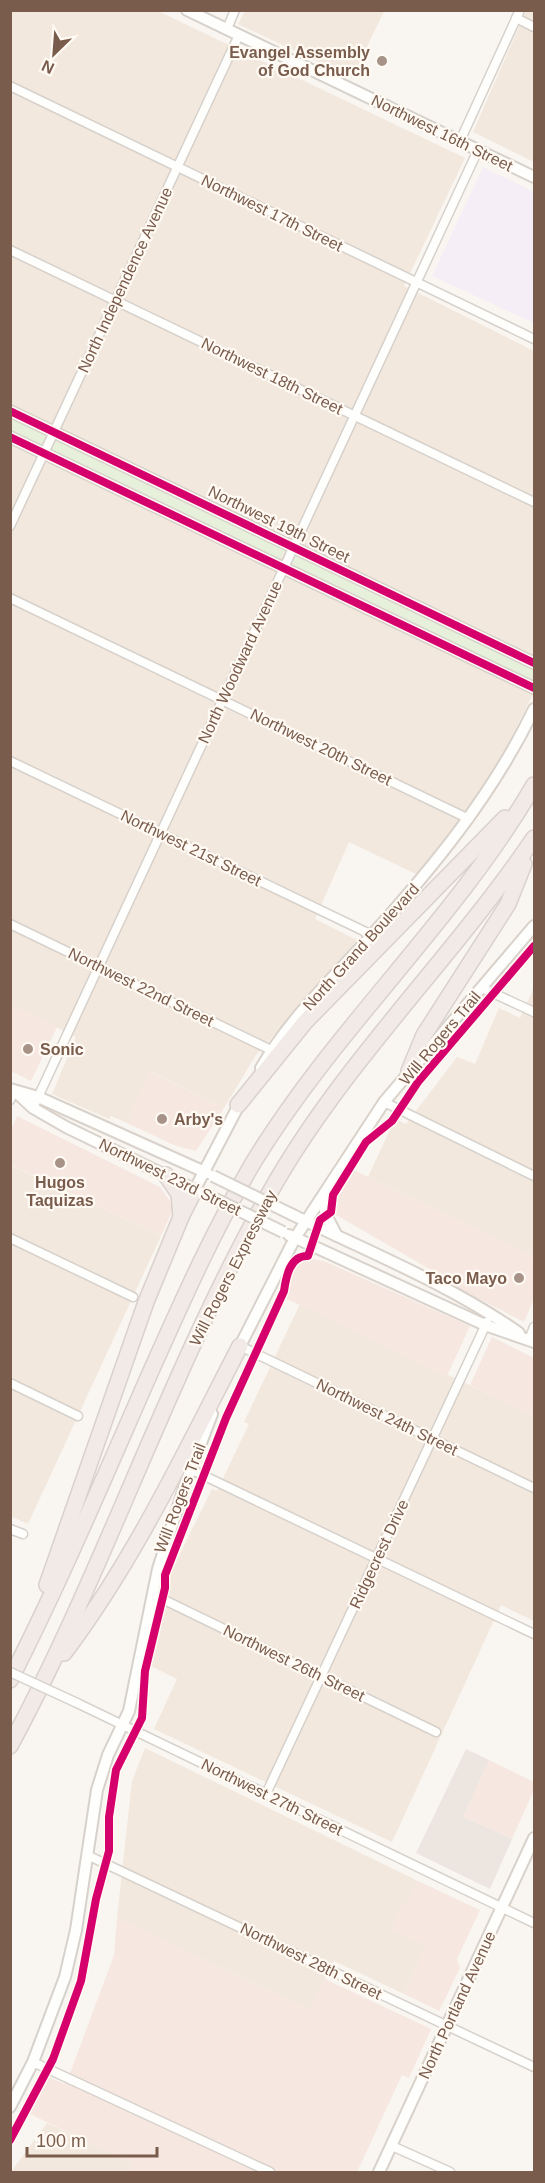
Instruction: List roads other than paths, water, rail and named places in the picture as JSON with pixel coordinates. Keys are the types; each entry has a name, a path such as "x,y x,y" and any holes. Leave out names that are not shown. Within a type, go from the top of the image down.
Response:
{"highway":[{"path":"238,1106 305,1022 532,790"},
{"name":"Will Rogers Expressway","path":"10,1680 69,1558 201,1257 252,1165 324,1060 455,899 532,790"},
{"path":"409,1071 424,1035 508,904 534,838"},
{"name":"Will Rogers Expressway","path":"10,1746 49,1672 227,1271 278,1177 347,1077 483,910 534,838"},
{"path":"166,1175 179,1194 181,1216"},
{"path":"14,1668 146,1302 181,1216 199,1191"},
{"path":"49,1672 99,1606 170,1480 240,1346"}],"main road":[{"name":"Northwest 16th Street","path":"187,10 534,177"},
{"name":"Northwest 19th Street","path":"10,411 534,663"},
{"path":"10,437 534,688"},
{"name":"North Grand Boulevard","path":"199,1191 238,1106 271,1050 439,859 470,819 502,770 534,709"},
{"path":"10,2107 33,2062 64,1977 76,1930 97,1790 111,1747 129,1711 152,1594 170,1527 190,1468 240,1346 305,1221 384,1102 534,926"},
{"name":"Northwest 23rd Street","path":"12,1093 38,1097 208,1174 491,1314 532,1341"},
{"name":"Northwest 23rd Street","path":"12,1093 33,1108 295,1238 485,1325 532,1341"},
{"path":"322,1198 326,1215 337,1236"},
{"name":"North Portland Avenue","path":"379,2172 534,1838"}],"street":[{"path":"226,29 235,10"},
{"path":"460,141 518,14 534,27"},
{"name":"North Independence Avenue","path":"10,526 239,35"},
{"name":"Northwest 17th Street","path":"10,86 534,339"},
{"name":"North Woodward Avenue","path":"33,1108 478,150"},
{"name":"Northwest 18th Street","path":"10,250 534,502"},
{"name":"Northwest 20th Street","path":"10,598 470,819"},
{"name":"Northwest 21st Street","path":"10,761 372,935"},
{"name":"Northwest 22nd Street","path":"10,924 271,1050"},
{"path":"482,988 534,1012"},
{"path":"384,1102 534,1176"},
{"path":"10,1238 133,1297"},
{"name":"Ridgecrest Drive","path":"266,1794 491,1314"},
{"path":"532,1341 534,1327"},
{"name":"Northwest 24th Street","path":"240,1346 534,1488"},
{"path":"10,1383 78,1416"},
{"path":"190,1468 534,1634"},
{"path":"10,1528 22,1534"},
{"name":"Northwest 26th Street","path":"152,1594 436,1732"},
{"name":"Northwest 27th Street","path":"14,1668 77,1703 534,1923"},
{"name":"Northwest 28th Street","path":"87,1855 534,2067"},
{"path":"33,2062 270,2172"},
{"path":"392,2146 450,2172"}],"place":[{"name":"Evangel Assembly of God Church","path":"382,61"},
{"name":"Sonic","path":"28,1049"},
{"name":"Arby's","path":"162,1119"},
{"name":"Hugos Taquizas","path":"60,1163"},
{"name":"Taco Mayo","path":"519,1278"}]}
